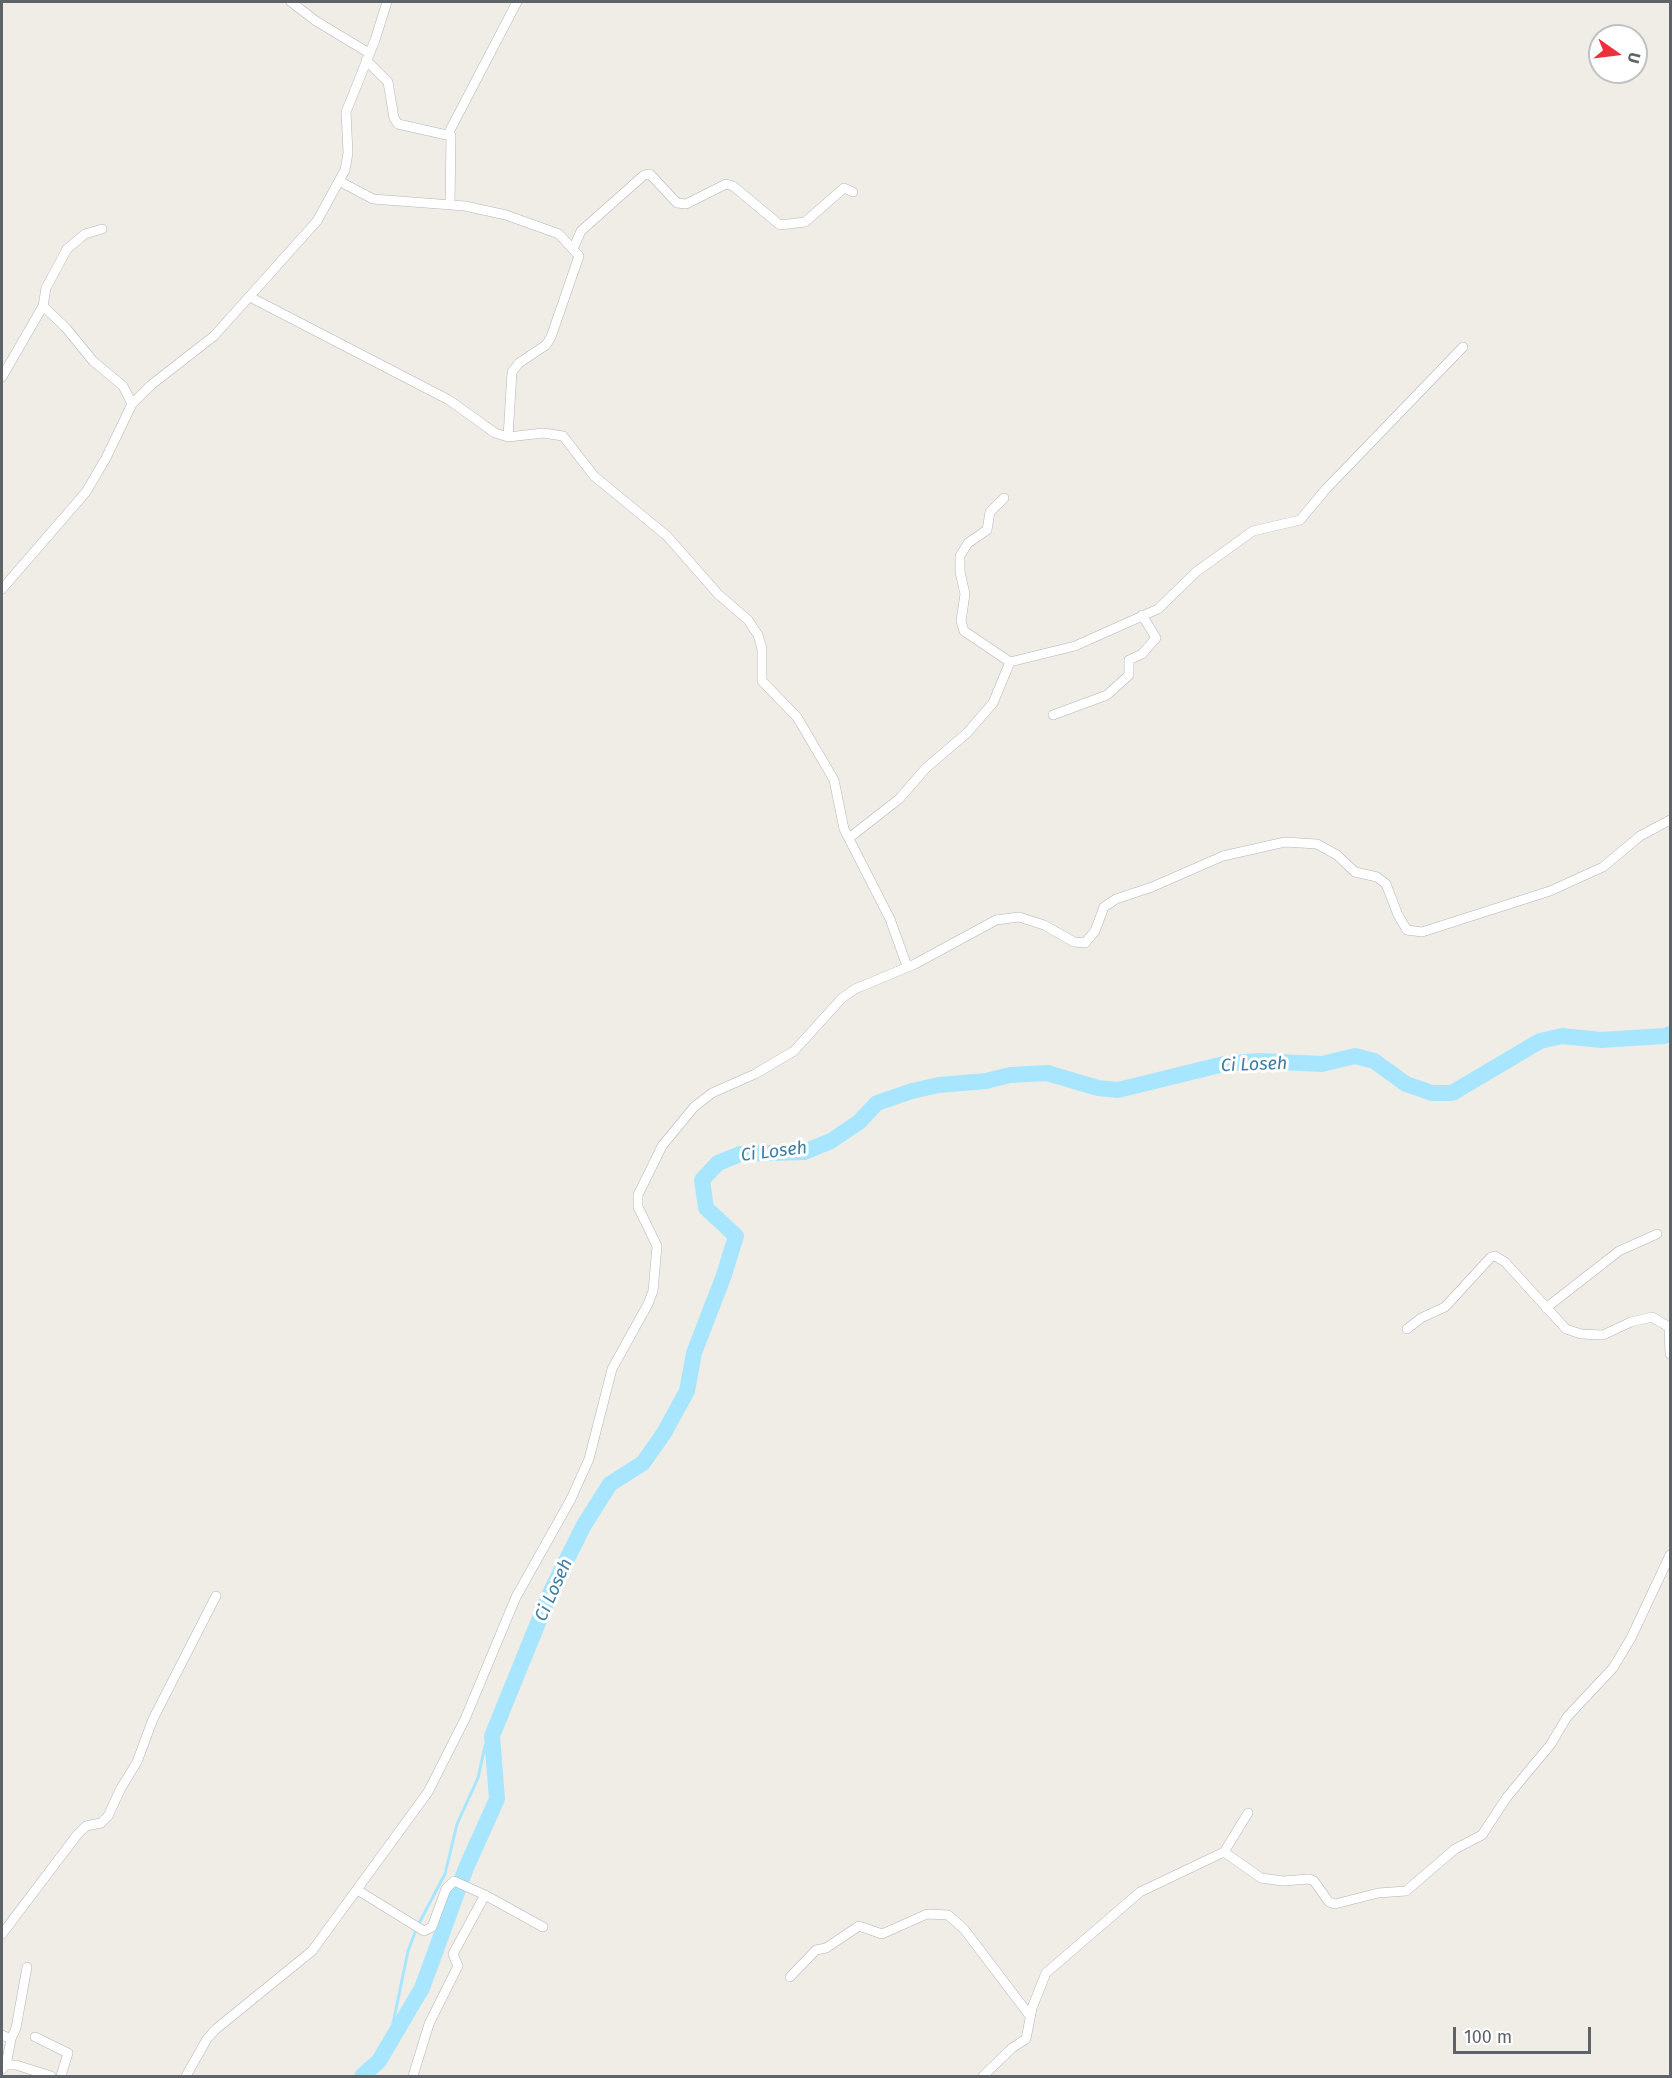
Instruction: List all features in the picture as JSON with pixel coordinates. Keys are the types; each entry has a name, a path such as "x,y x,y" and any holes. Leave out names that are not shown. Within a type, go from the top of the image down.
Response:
{"street":[{"path":"291,2 368,57 388,82 396,122 403,126 448,134 452,139 450,204"},
{"path":"2,589 86,492 106,458 132,404 151,385 214,336 307,235 347,163 346,112 387,2"},
{"path":"448,134 517,2"},
{"path":"573,249 581,231 644,175 650,174 677,203 686,204 726,184 733,186 780,225 805,222 844,188 853,192"},
{"path":"339,181 374,199 477,207 545,228 559,234 579,256 551,337 546,345 519,363 512,372 507,437"},
{"path":"2,377 43,306 46,288 67,249 85,234 102,229"},
{"path":"250,297 449,400 495,433 507,437 543,433 563,436 594,476 667,536 710,586 747,620 758,635 762,649 762,681 797,717 834,780 844,830 890,919 907,966"},
{"path":"43,306 60,321 93,361 123,386 132,404"},
{"path":"1004,498 990,512 987,530 968,543 960,556 960,572 965,594 960,621 964,631 1010,662 1075,646 1164,605 1196,572 1253,531 1300,520 1326,489 1463,347"},
{"path":"1053,715 1107,695 1129,675 1129,660 1142,654 1156,638 1142,615"},
{"path":"849,838 899,799 926,768 967,733 993,703 1010,662"},
{"path":"186,2076 211,2035 312,1951 359,1891 428,1792 465,1719 516,1597 585,1471 612,1369 652,1296 657,1246 638,1207 638,1195 662,1146 685,1114 711,1093 755,1074 786,1056 842,998 855,989 907,966 996,920 1010,917 1031,920 1074,942 1085,943 1095,931 1104,908 1116,899 1152,887 1223,856 1286,842 1317,844 1337,855 1355,872 1377,877 1386,884 1398,915 1407,930 1422,932 1550,891 1604,867 1640,836 1671,820"},
{"path":"1546,1308 1619,1251 1657,1234"},
{"path":"1407,1329 1421,1318 1445,1307 1491,1257 1499,1257 1566,1329 1581,1334 1603,1335 1631,1322 1652,1317 1659,1318 1670,1329 1671,1354"},
{"path":"1224,1852 1261,1878 1314,1881 1329,1902 1335,1904 1378,1893 1406,1891 1455,1849 1482,1835 1507,1797 1551,1744 1567,1717 1613,1668 1631,1638 1671,1555"},
{"path":"2,1934 76,1835 86,1826 101,1823 108,1816 216,1596"},
{"path":"983,2076 1012,2048 1026,2039 1030,2016 1046,1973 1095,1933 1128,1900 1224,1852 1248,1813"},
{"path":"359,1891 427,1932 432,1927 446,1889 451,1882 456,1882 543,1927"},
{"path":"413,2076 429,2024 458,1966 453,1954 485,1895"},
{"path":"790,1977 816,1950 826,1948 859,1926 882,1934 927,1914 948,1915 964,1929 1030,2016"},
{"path":"27,1967 16,2028 6,2037 4,2067 16,2065 51,2076"},
{"path":"35,2037 68,2053 61,2076"}],"waterway":[{"name":"Ci Loseh","path":"362,2076 379,2061 422,1988 466,1868 497,1799 492,1736 551,1591 584,1525 610,1484 643,1463 664,1433 687,1391 694,1353 724,1275 736,1236 706,1208 702,1180 718,1163 740,1154 804,1152 831,1141 859,1122 877,1103 939,1085 986,1081 1010,1075 1047,1073 1098,1088 1118,1090 1224,1064 1259,1061 1322,1064 1355,1056 1374,1061 1406,1084 1432,1093 1452,1093 1540,1041 1562,1036 1601,1040 1670,1034"},
{"path":"390,2038 408,1951 417,1927 445,1874 457,1824 478,1778 485,1746 492,1736"}]}
